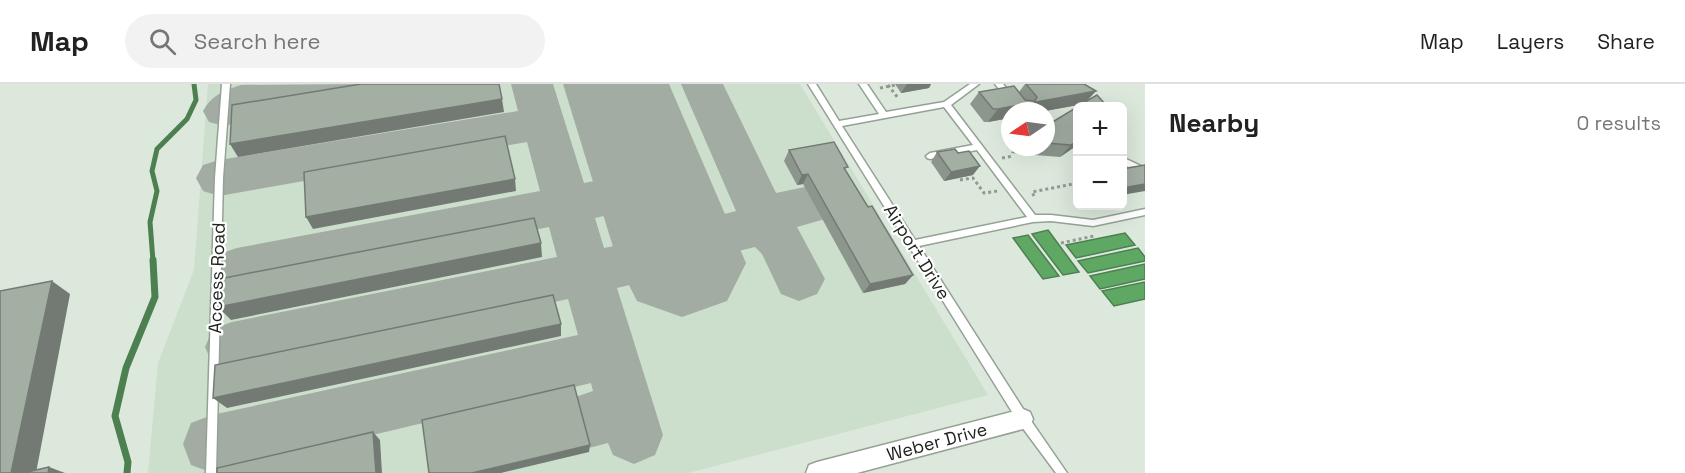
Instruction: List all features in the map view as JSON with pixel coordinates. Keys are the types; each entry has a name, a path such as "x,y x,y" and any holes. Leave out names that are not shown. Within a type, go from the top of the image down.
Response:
{"street":[{"name":"Weber Drive","path":"817,473 1023,419"}],"lane":[{"name":"Access Road","path":"211,473 219,178 226,84"},
{"name":"Airport Drive","path":"812,84 1023,419 1062,473"},
{"path":"863,84 884,116"},
{"path":"838,124 946,104 975,84"},
{"path":"999,84 1014,102"},
{"path":"946,104 1034,219"},
{"path":"930,156 979,147"},
{"path":"1127,163 1145,172"},
{"path":"912,243 1034,219 1051,218 1093,224 1145,212"}],"path":[{"path":"888,85 898,98"},
{"path":"877,88 896,85"},
{"path":"960,180 973,177 984,193 1010,188"},
{"path":"1051,218 1032,192 1073,184"}],"shaded area":[{"path":"208,84 800,84 988,395 688,473 148,473 158,363 194,270"},
{"path":"1048,230 1079,272 1063,275 1032,234"},
{"path":"1125,233 1135,245 1076,258 1066,245"},
{"path":"1028,235 1059,276 1043,279 1013,238"},
{"path":"1138,248 1145,257 1145,261 1088,273 1078,261"},
{"path":"1145,264 1145,279 1100,289 1090,276"},
{"path":"1145,282 1145,299 1114,306 1102,291"}],"building":[{"path":"361,84 499,84 502,99 230,144 232,105"},
{"path":"1026,84 1084,84 1096,91 1036,102 1001,102 1001,108 998,109 993,109 979,92 1014,86 1025,100 1035,101 1037,97"},
{"path":"1097,95 1103,102 1085,102"},
{"path":"1073,109 1073,144 1055,144 1055,120"},
{"path":"505,136 515,179 306,217 304,172"},
{"path":"834,142 848,167 844,168 868,207 872,206 913,275 870,284 808,174 802,175 789,150"},
{"path":"955,149 958,153 969,151 980,166 951,172 937,152"},
{"path":"1145,165 1145,184 1127,187 1127,168"},
{"path":"534,218 541,243 218,307 219,279"},
{"path":"52,281 11,473 0,473 0,291"},
{"path":"553,295 561,324 213,398 215,365"},
{"path":"574,385 590,445 472,473 429,473 422,420"},
{"path":"373,432 376,473 217,473 217,468"},
{"path":"49,467 48,473 23,473"}],"waterway":[{"path":"153,261 150,222 157,191 152,171 157,149 187,119 196,100 194,84"},
{"path":"127,473 128,462 115,416 126,368 155,297 153,260"}],"taxiway":[{"path":"224,111 241,100 338,84"},
{"path":"532,84 543,123"},
{"path":"702,84 764,219"},
{"path":"219,178 543,123"},
{"path":"543,123 567,205"},
{"path":"567,205 654,188"},
{"path":"763,215 815,204"},
{"path":"237,269 567,205"},
{"path":"567,205 587,273"},
{"path":"675,245 739,232 764,219"},
{"path":"764,219 780,241 799,279"},
{"path":"587,273 679,254"},
{"path":"232,347 587,273"},
{"path":"587,273 634,435"},
{"path":"212,444 610,353"},
{"path":"581,422 627,411"}],"runway":[{"path":"616,84 682,263"}]}
